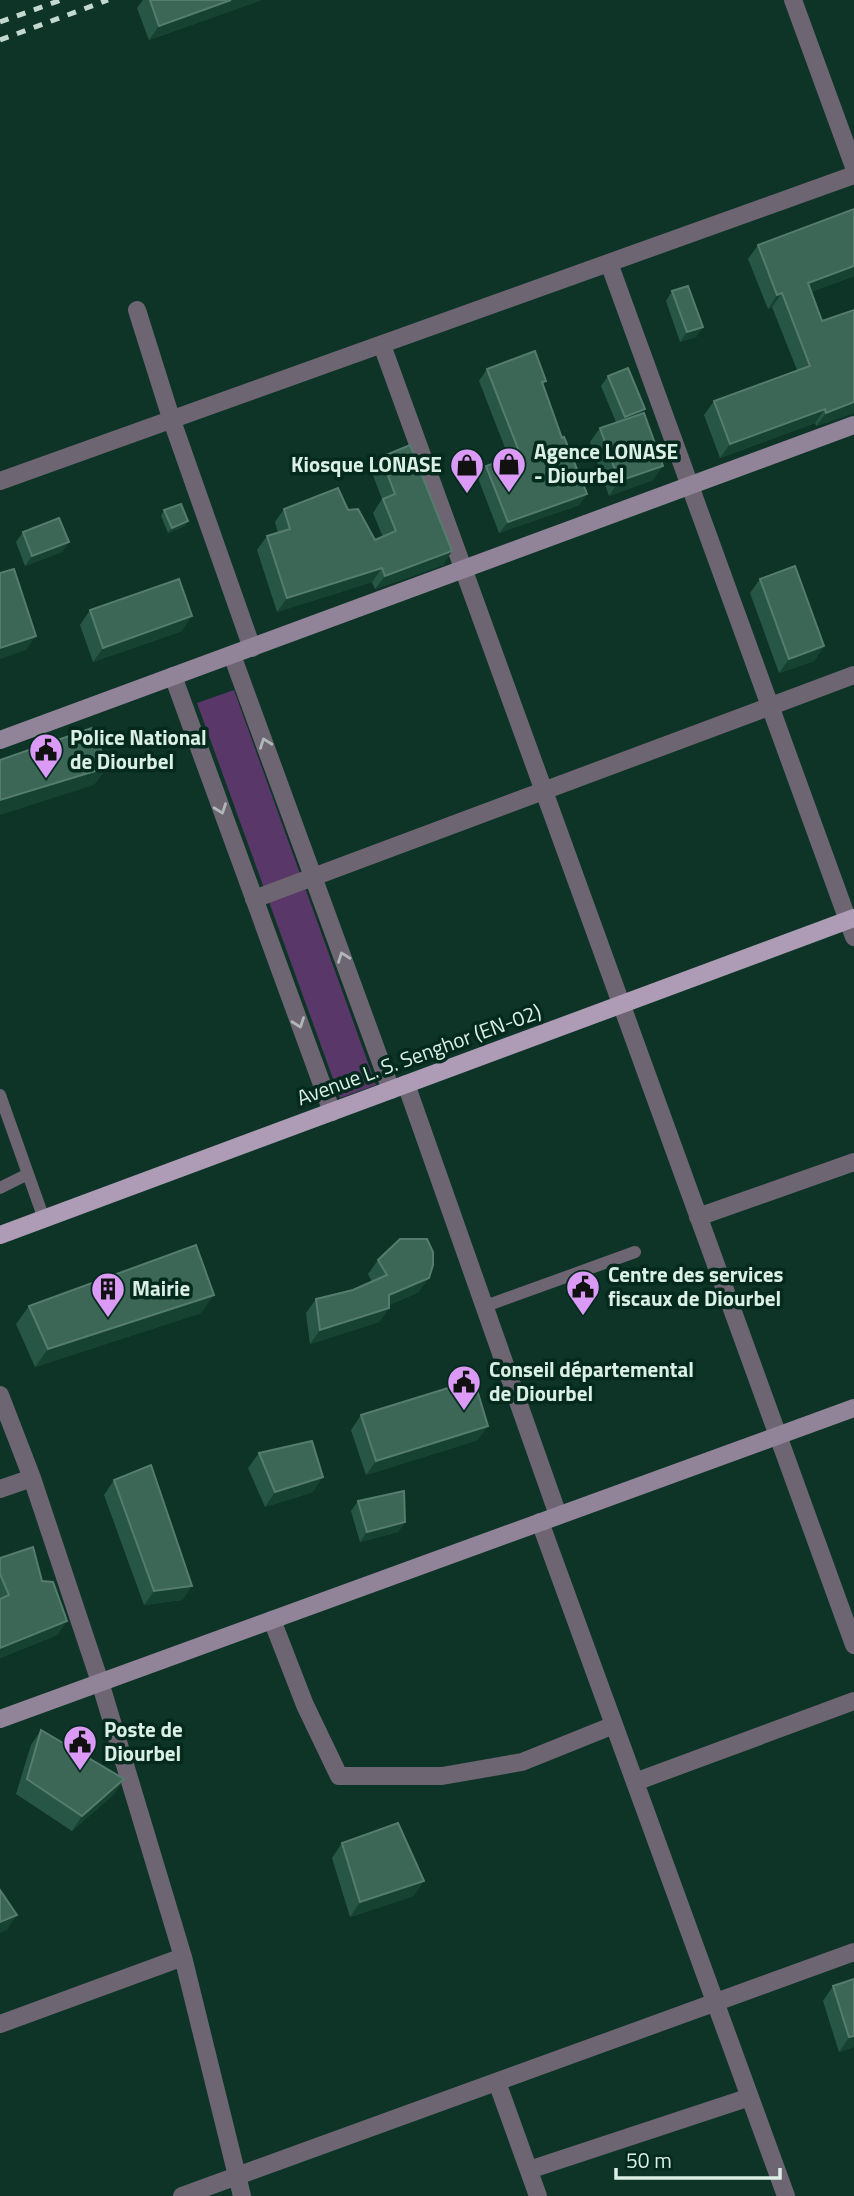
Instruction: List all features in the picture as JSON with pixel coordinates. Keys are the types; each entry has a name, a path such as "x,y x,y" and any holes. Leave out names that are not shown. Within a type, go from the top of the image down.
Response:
{"main road":[{"name":"Avenue L. S. Senghor (EN-02)","path":"0,1236 621,1004 852,925"}],"street":[{"path":"793,0 854,167"},
{"path":"0,481 854,175"},
{"path":"608,264 852,925"},
{"path":"137,310 170,418 252,648"},
{"path":"382,345 854,1644"},
{"path":"0,740 854,425"},
{"path":"232,655 314,877 399,1087 483,1307 558,1515"},
{"path":"254,899 854,675"},
{"path":"173,676 332,1112"},
{"path":"698,1217 854,1162"},
{"path":"0,1395 32,1478 100,1682 183,1957 242,2196"},
{"path":"0,1719 854,1408"},
{"path":"0,1489 32,1478"},
{"path":"540,1522 786,2196"},
{"path":"272,1620 305,1705 339,1776 442,1776 522,1762 614,1725"},
{"path":"635,1782 854,1701"},
{"path":"182,2196 854,1952"},
{"path":"0,2024 183,1957"},
{"path":"497,2082 538,2196"},
{"path":"528,2170 750,2096"}],"lane":[{"path":"0,1096 44,1219"},
{"path":"0,1188 28,1174"},
{"path":"483,1307 635,1252"}],"shaded area":[{"path":"234,690 376,1085 340,1098 197,703"}],"building":[{"path":"150,0 231,0 159,26"},
{"path":"854,209 854,266 808,283 822,321 854,310 854,402 826,413 825,409 730,444 714,401 810,366 782,293 777,295 758,245"},
{"path":"688,286 703,327 687,332 672,291"},
{"path":"535,351 546,381 542,382 562,438 564,437 587,494 508,522 486,466 520,454 487,369"},
{"path":"628,368 645,409 625,417 608,376"},
{"path":"644,413 663,466 619,481 600,428"},
{"path":"410,445 452,551 385,576 382,568 287,598 267,536 290,529 284,509 338,488 348,510 358,509 375,540 396,531 383,499 395,494 381,457"},
{"path":"181,504 188,521 172,528 164,510"},
{"path":"59,518 69,542 32,556 23,532"},
{"path":"795,566 824,646 789,659 760,579"},
{"path":"14,569 36,636 0,648 0,573"},
{"path":"179,579 192,616 103,648 90,610"},
{"path":"92,728 108,767 0,800 0,760"},
{"path":"400,1239 427,1239 433,1252 429,1278 389,1295 389,1308 320,1330 316,1299 353,1290 387,1275 378,1260"},
{"name":"Mairie","path":"196,1245 214,1295 48,1349 29,1306"},
{"path":"474,1380 488,1426 376,1461 361,1415"},
{"path":"312,1441 323,1477 275,1492 259,1453"},
{"path":"151,1465 192,1586 154,1591 114,1480"},
{"path":"404,1491 405,1522 367,1532 358,1501"},
{"path":"33,1547 42,1581 53,1582 67,1621 0,1648 0,1599 9,1595 0,1574 0,1558"},
{"path":"41,1730 124,1779 82,1816 27,1779"},
{"path":"398,1823 424,1881 360,1902 342,1843"},
{"path":"0,1890 17,1915 0,1922"},
{"path":"854,1979 854,2036 849,2037 833,1986"}],"railway":[{"path":"0,22 61,0"},
{"path":"0,40 108,0"}],"place":[{"name":"Agence LONASE - Diourbel","path":"509,494"},
{"name":"Kiosque LONASE","path":"467,495"},
{"name":"Police National de Diourbel","path":"46,780"},
{"name":"Centre des services fiscaux de Diourbel","path":"583,1317"},
{"name":"Mairie","path":"108,1319"},
{"name":"Conseil départemental de Diourbel","path":"464,1412"},
{"name":"Poste de Diourbel","path":"80,1772"}]}
